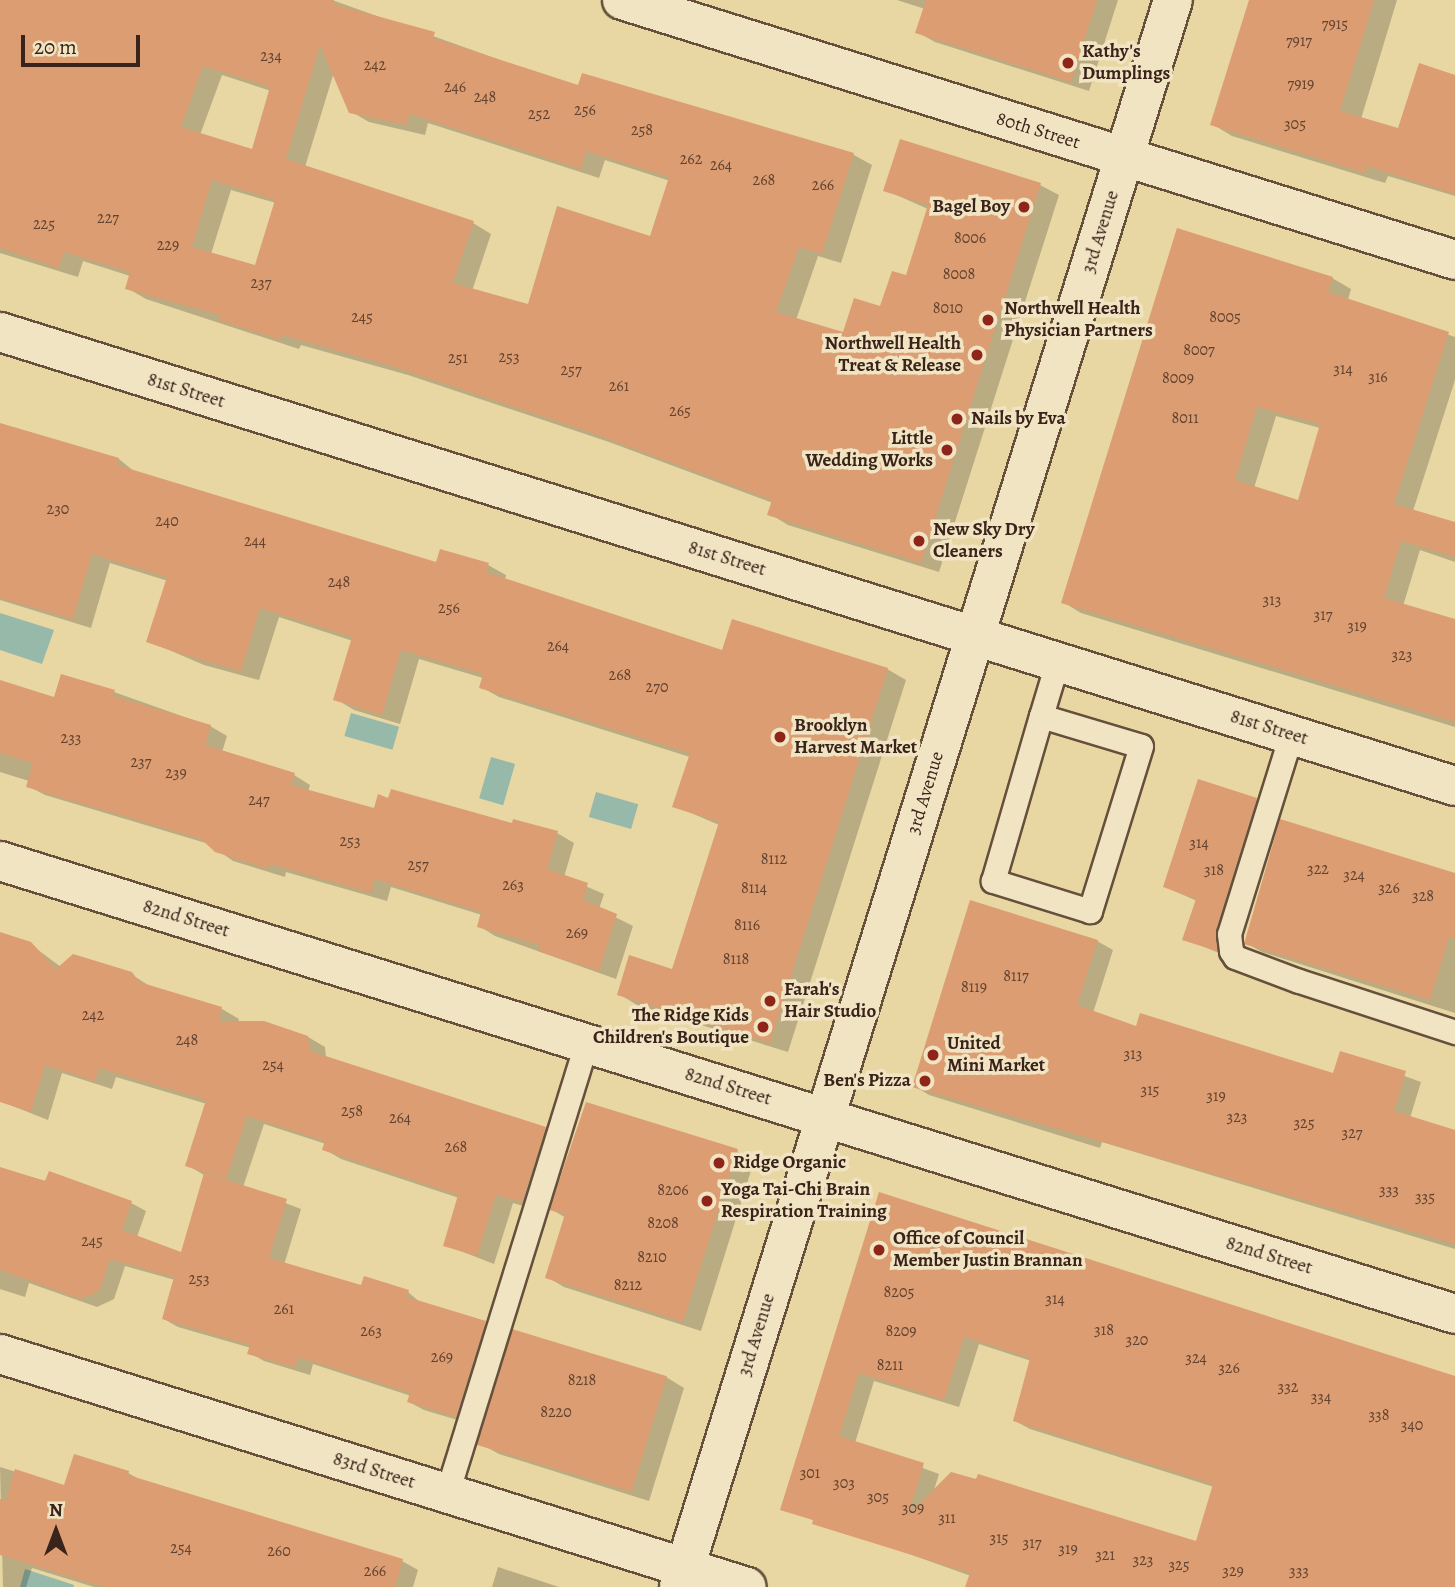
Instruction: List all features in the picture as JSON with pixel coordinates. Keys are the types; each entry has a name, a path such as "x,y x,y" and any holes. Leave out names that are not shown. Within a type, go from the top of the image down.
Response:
{"street":[{"name":"80th Street","path":"622,0 1455,260"},
{"name":"3rd Avenue","path":"682,1577 1173,0"},
{"name":"81st Street","path":"0,332 1455,786"},
{"name":"82nd Street","path":"0,861 1455,1314"},
{"name":"83rd Street","path":"0,1354 447,1493 682,1577 747,1587"}],"lane":[{"path":"1041,716 1141,746 1090,911 992,881 1041,716 1057,663"},
{"path":"1291,735 1229,934 1231,951 1235,957 1299,981 1455,1032"},
{"path":"447,1493 586,1044"}],"shaded area":[{"path":"0,613 54,630 42,664 0,650"},
{"path":"351,713 399,727 392,750 344,736"},
{"path":"491,757 515,764 503,805 479,798"},
{"path":"596,792 638,804 631,829 589,817"},
{"path":"25,1569 74,1585 74,1587 20,1587"}],"building":[{"path":"0,0 334,0 333,4 435,32 433,38 578,85 582,73 854,153 822,254 799,247 776,312 843,332 854,298 880,306 892,271 906,275 928,205 883,191 900,139 1041,183 921,563 767,515 772,500 589,432 388,365 282,335 281,340 218,320 220,315 125,289 130,272 64,252 59,268 0,248","holes":["320,45 349,113 406,125 410,114 581,169 586,151 669,177 650,236 557,206 528,304 453,283 474,221 286,159","203,66 270,87 252,149 181,127","212,180 275,200 255,265 192,247"]},
{"path":"926,0 1097,0 1071,82 915,33"},
{"path":"1249,0 1374,0 1340,111 1398,128 1419,63 1455,75 1455,194 1367,166 1365,173 1210,125"},
{"path":"1177,228 1333,277 1328,292 1449,332 1394,504 1455,522 1455,557 1401,541 1384,598 1455,619 1455,722 1061,603","holes":["1257,407 1320,424 1298,500 1235,480"]},
{"path":"0,423 119,458 117,465 436,562 440,549 489,563 486,572 722,650 732,619 888,668 770,1043 617,995 629,955 672,969 719,822 672,807 690,753 479,688 483,674 401,650 382,715 333,700 352,637 260,608 241,671 184,655 146,642 167,577 92,554 73,619 0,598"},
{"path":"61,674 115,690 113,696 211,725 205,745 295,773 291,785 374,808 378,794 388,798 391,789 512,823 513,819 558,831 547,869 588,883 583,900 617,914 599,971 538,951 540,945 477,927 481,912 375,879 371,893 270,864 268,869 215,852 201,839 26,787 33,763 0,753 0,680 54,697"},
{"path":"1198,779 1257,798 1216,930 1217,951 1182,940 1196,899 1163,887"},
{"path":"1280,819 1455,873 1455,939 1449,937 1430,1000 1244,944"},
{"path":"970,900 1098,940 1077,1005 1136,1026 1140,1013 1333,1073 1340,1051 1406,1071 1394,1111 1455,1130 1455,1244 912,1087"},
{"path":"0,932 31,942 56,969 73,954 132,972 139,982 222,1007 219,1021 264,1021 308,1036 310,1051 546,1127 522,1202 496,1195 477,1256 443,1246 458,1195 322,1150 325,1141 247,1116 226,1179 185,1166 206,1100 99,1068 95,1081 45,1065 31,1112 0,1102"},
{"path":"586,1102 738,1149 683,1322 545,1278 565,1214 549,1210"},
{"path":"0,1167 45,1181 49,1171 132,1201 122,1230 181,1252 204,1173 287,1199 269,1258 361,1285 364,1276 409,1290 407,1297 486,1321 456,1417 407,1402 410,1393 298,1357 295,1367 247,1354 250,1345 162,1319 174,1277 110,1259 99,1291 81,1299 0,1270"},
{"path":"879,1192 1455,1376 1455,1587 965,1587 970,1573 812,1524 813,1520 780,1510","holes":["964,1337 1030,1358 1013,1421 1213,1484 1196,1541 978,1474 976,1479 951,1472 908,1515 924,1463 839,1436 859,1373 944,1400"]},
{"path":"512,1329 667,1376 632,1492 477,1445"},
{"path":"74,1454 129,1471 128,1475 403,1559 395,1587 104,1587 0,1555 0,1499 6,1501 15,1469 64,1485"}],"place":[{"name":"Kathy's Dumplings","path":"1068,63"},
{"name":"Bagel Boy","path":"1024,207"},
{"name":"Northwell Health Physician Partners","path":"988,320"},
{"name":"Northwell Health Treat & Release","path":"977,355"},
{"name":"Nails by Eva","path":"957,419"},
{"name":"Little Wedding Works","path":"947,450"},
{"name":"New Sky Dry Cleaners","path":"919,541"},
{"name":"Brooklyn Harvest Market","path":"780,737"},
{"name":"Farah's Hair Studio","path":"770,1001"},
{"name":"The Ridge Kids Children's Boutique","path":"763,1027"},
{"name":"United Mini Market","path":"933,1055"},
{"name":"Ben's Pizza","path":"925,1081"},
{"name":"Ridge Organic","path":"719,1163"},
{"name":"Yoga Tai-Chi Brain Respiration Training","path":"707,1201"},
{"name":"Office of Council Member Justin Brannan","path":"879,1250"}]}
